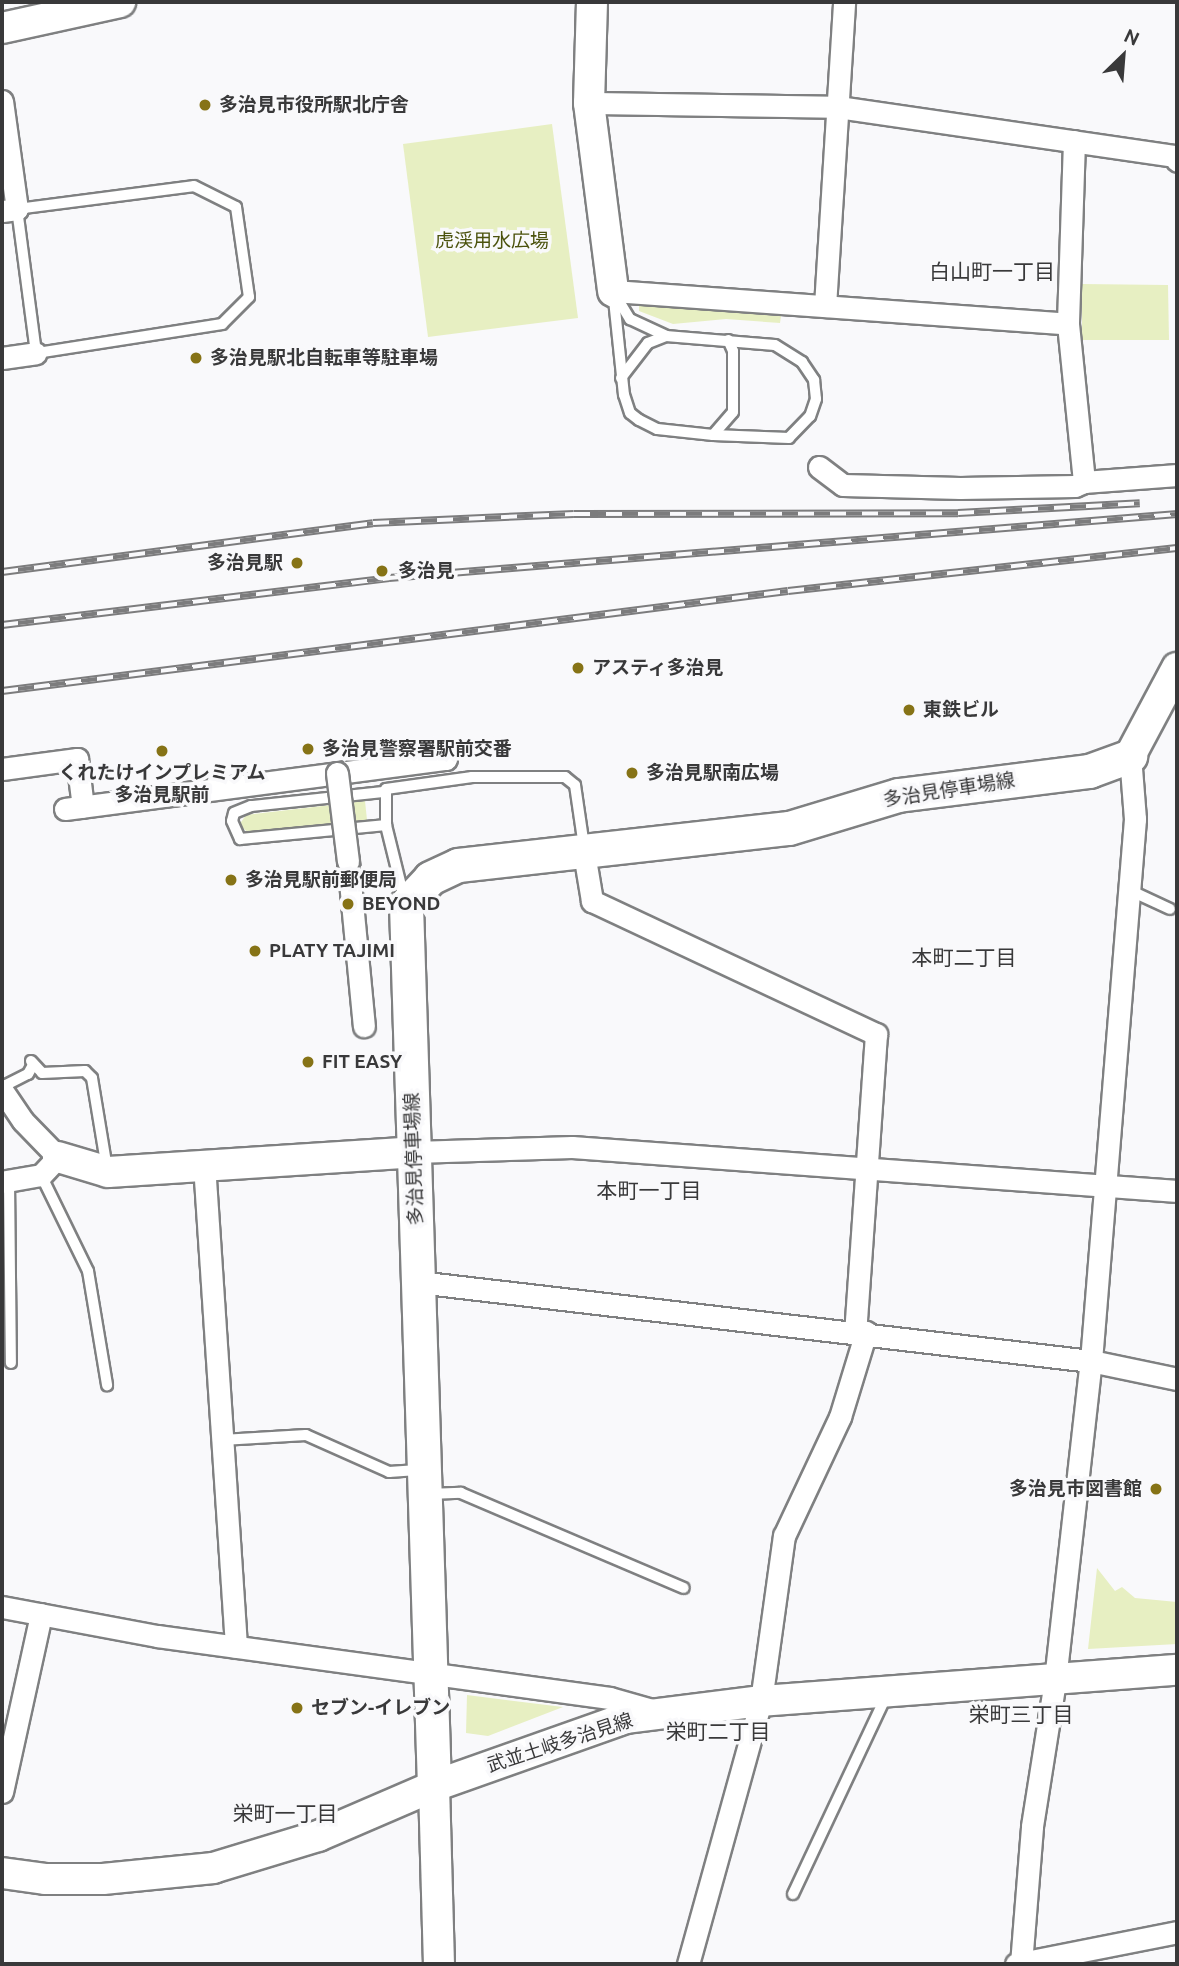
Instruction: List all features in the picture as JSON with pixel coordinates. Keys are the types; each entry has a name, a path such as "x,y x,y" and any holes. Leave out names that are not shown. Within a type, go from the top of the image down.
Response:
{"main road":[{"path":"2,28 120,2"},
{"path":"592,2 589,103 613,291"},
{"path":"1130,756 1177,668"},
{"name":"多治見停車場線","path":"434,1786 406,904 430,878 458,865 789,828 898,795 1089,771 1130,756"},
{"path":"50,1166 108,1172 414,1152"},
{"name":"武並土岐多治見線","path":"2,1873 45,1879 103,1879 214,1868 318,1836 434,1786 568,1736 663,1713 761,1701 1177,1670"},
{"path":"434,1786 439,1964"}],"street":[{"path":"825,306 844,2"},
{"path":"2,101 10,210"},
{"path":"589,103 838,107 1175,156 1177,161"},
{"path":"1074,141 1068,324 1084,482"},
{"path":"613,291 1068,324"},
{"path":"2,358 36,353"},
{"path":"819,467 843,485 961,488 1074,486 1084,482 1177,475"},
{"path":"2,769 77,759 74,808 446,759 445,751"},
{"path":"1130,756 1135,819 1091,1361 1055,1680 1032,1826 1019,1964 1177,1932"},
{"path":"337,773 364,1026"},
{"path":"584,853 592,901 876,1034 866,1170 860,1332 840,1417 784,1536 761,1701 688,1964"},
{"path":"2,1088 50,1166 5,1181"},
{"path":"414,1152 572,1147 1177,1191"},
{"path":"204,1164 236,1647"},
{"path":"418,1282 1091,1361 1177,1379"},
{"path":"2,1606 236,1647 610,1698 663,1713"},
{"path":"2,1792 41,1614"}],"lane":[{"path":"194,186 236,207 249,297 222,324 36,353 10,210 194,186"},
{"path":"613,291 630,319 667,336 775,345 802,362 814,380 817,399 810,416 789,438 713,435 657,429 639,420 629,413 621,378 613,291"},
{"path":"621,378 648,342 667,336"},
{"path":"713,435 733,412 733,351 728,340"},
{"path":"386,825 240,839 232,821 234,813 251,806 383,792 472,778 565,777 575,785 584,853"},
{"path":"383,792 386,825 406,904"},
{"path":"1129,890 1170,909"},
{"path":"2,1088 28,1074 32,1063 41,1073 85,1071 92,1078 108,1172"},
{"path":"50,1166 88,1271 107,1385"},
{"path":"5,1181 11,1363"},
{"path":"222,1440 306,1435 389,1472 461,1493 662,1582 684,1588"},
{"path":"793,1894 888,1692"}],"green space":[{"name":"虎渓用水広場","path":"552,124 578,318 428,337 403,144"},
{"path":"1082,284 1168,285 1169,340 1082,340"},
{"path":"639,305 781,316 780,323 726,319 673,324 639,311"},
{"path":"365,801 367,820 249,833 239,825 246,815"},
{"path":"1097,1568 1115,1591 1122,1587 1135,1598 1177,1602 1177,1644 1088,1649"},
{"path":"467,1695 563,1707 488,1736 466,1733"}],"railway":[{"path":"2,572 373,523 574,514 958,513 1140,503"},
{"path":"2,625 389,578 1177,514"},
{"path":"2,691 788,591 1177,548"}],"place":[{"name":"多治見市役所駅北庁舎","path":"205,105"},
{"name":"多治見駅北自転車等駐車場","path":"196,358"},
{"name":"多治見駅","path":"297,563"},
{"name":"多治見","path":"382,571"},
{"name":"アスティ多治見","path":"578,668"},
{"name":"東鉄ビル","path":"909,710"},
{"name":"多治見警察署駅前交番","path":"308,749"},
{"name":"くれたけインプレミアム 多治見駅前","path":"162,751"},
{"name":"多治見駅南広場","path":"632,773"},
{"name":"多治見駅前郵便局","path":"231,880"},
{"name":"BEYOND","path":"348,904"},
{"name":"PLATY TAJIMI","path":"255,951"},
{"name":"FIT EASY","path":"308,1062"},
{"name":"多治見市図書館","path":"1156,1489"},
{"name":"セブン-イレブン","path":"297,1708"}],"district":[{"name":"白山町一丁目","path":"992,271"},
{"name":"本町二丁目","path":"964,957"},
{"name":"本町一丁目","path":"649,1190"},
{"name":"栄町三丁目","path":"1021,1714"},
{"name":"栄町二丁目","path":"718,1731"},
{"name":"栄町一丁目","path":"285,1813"}]}
